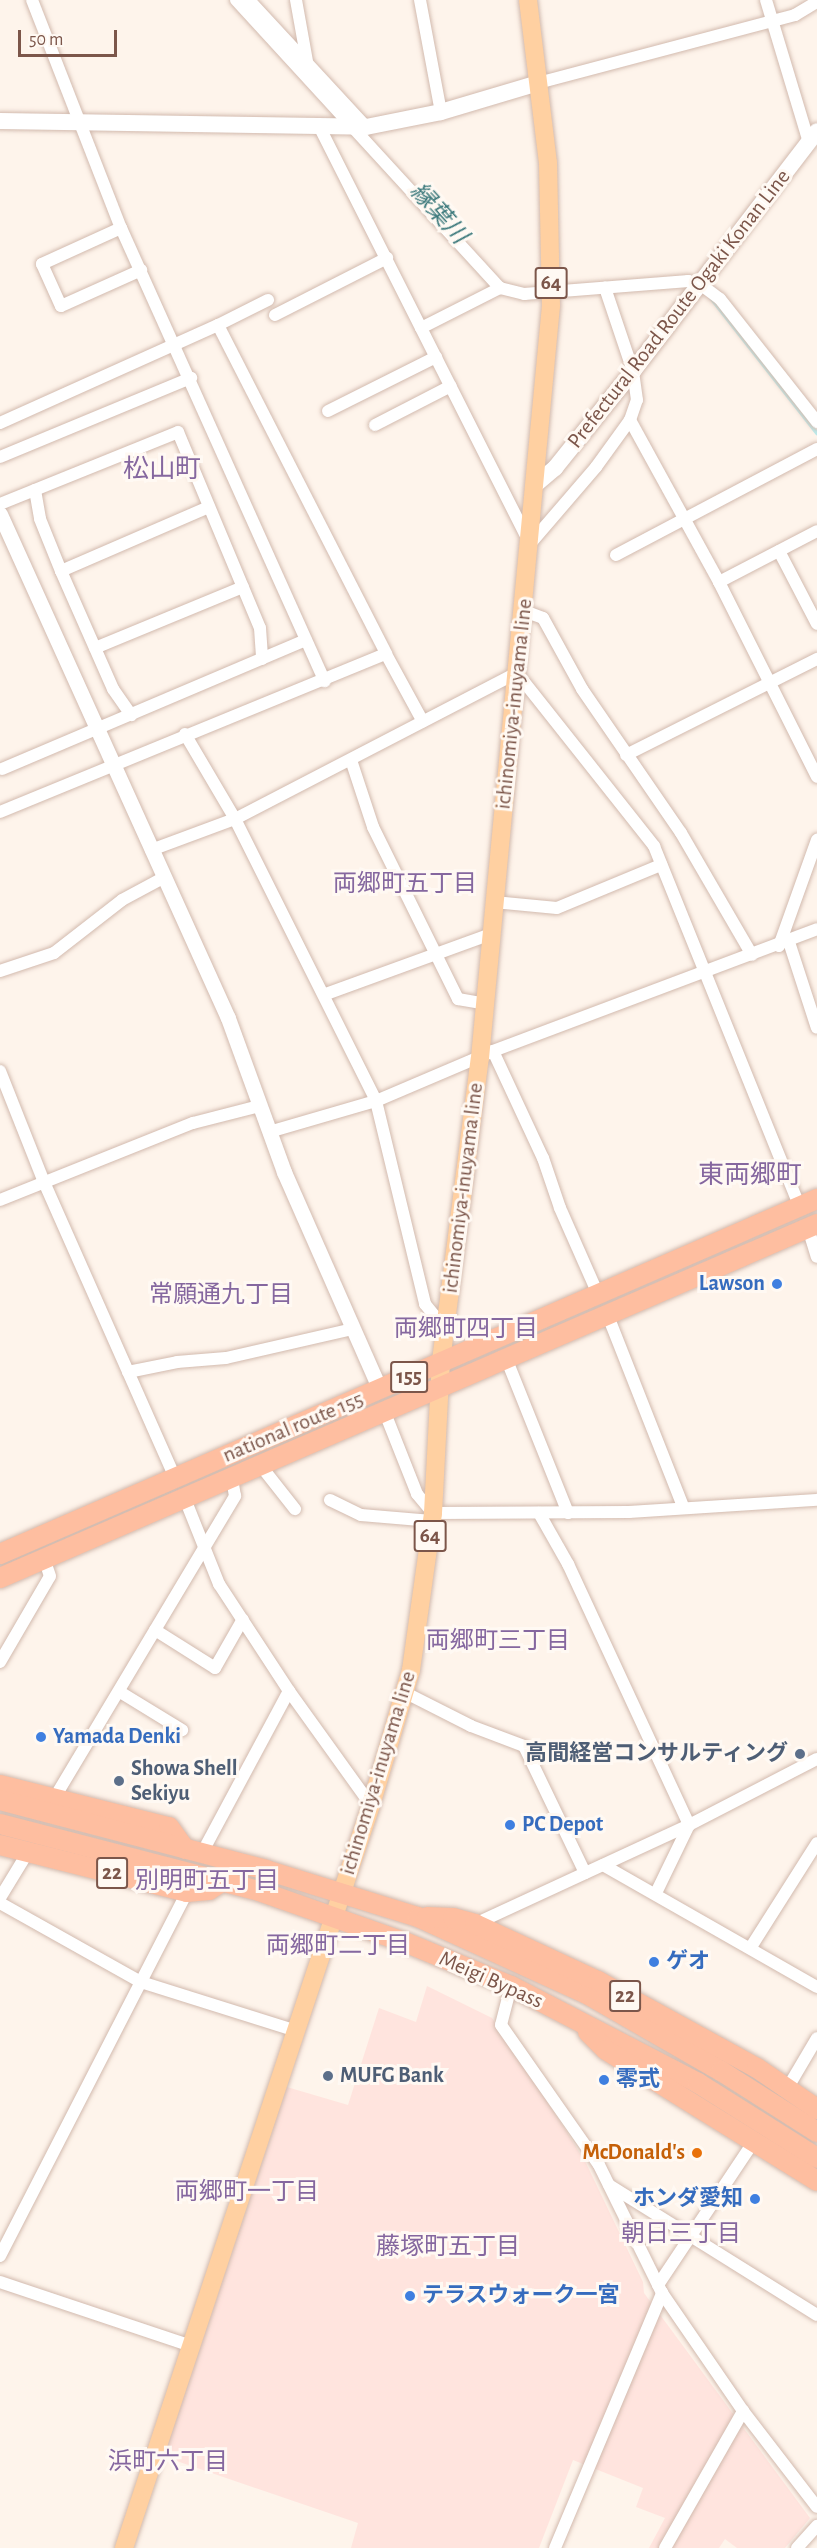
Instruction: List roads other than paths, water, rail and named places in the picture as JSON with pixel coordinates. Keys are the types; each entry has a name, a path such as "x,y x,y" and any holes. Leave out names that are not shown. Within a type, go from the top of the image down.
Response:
{"highway":[{"name":"national route 155","path":"0,1554 174,1476 380,1390 597,1292 809,1203"},
{"name":"national route 155","path":"0,1578 439,1390 506,1358 813,1226"},
{"path":"0,1785 169,1827 193,1851"},
{"name":"Meigi Bypass","path":"0,1800 193,1851 418,1917 587,1994 721,2071 817,2132"},
{"name":"Meigi Bypass","path":"0,1824 223,1881 335,1914 511,1986 698,2083 817,2159"},
{"name":"22","path":"0,1845 187,1892 209,1890 223,1881"},
{"name":"22","path":"418,1917 453,1918 475,1924 598,1982 757,2068 817,2109"},
{"name":"22","path":"575,2018 606,2050 817,2181"},
{"path":"721,2071 757,2068"},
{"path":"782,2159 817,2159"}],"main road":[{"name":"ichinomiya-inuyama line","path":"124,2548 371,1805 404,1692 432,1517 444,1329 486,1055 484,1004 536,484 551,293 548,163 528,0"},
{"path":"0,122 360,127 441,112 538,83"},
{"name":"Prefectural Road Route Ogaki Konan Line","path":"536,484 555,468 633,371 813,136"}],"street":[{"path":"32,0 122,228 177,345 325,681"},
{"path":"297,0 301,63"},
{"path":"420,0 441,112"},
{"path":"766,0 813,136"},
{"path":"242,1 360,127 500,288 524,294 688,281 700,284 720,298 817,422"},
{"path":"538,83 795,15 817,2"},
{"path":"320,128 530,543 596,467 630,420 637,400 633,371 605,288"},
{"path":"122,228 42,264 61,306 141,270"},
{"path":"275,315 387,258"},
{"path":"422,328 500,288"},
{"path":"0,423 177,345 268,300"},
{"path":"218,325 423,722"},
{"path":"328,411 436,357"},
{"path":"0,458 191,378"},
{"path":"375,425 451,386"},
{"path":"630,420 685,519 817,777"},
{"path":"0,504 178,432 260,628 262,659"},
{"path":"616,555 817,450"},
{"path":"35,490 40,519 61,571 113,689 132,715"},
{"path":"61,571 209,507"},
{"path":"0,514 5,543 96,730 228,1018 269,1132 380,1390"},
{"path":"718,582 817,531"},
{"path":"779,551 817,624"},
{"path":"95,648 243,587"},
{"path":"524,611 543,618 582,689 681,833 752,955"},
{"path":"2,770 306,639"},
{"path":"0,812 111,764 325,681 386,654"},
{"path":"626,756 817,659"},
{"path":"151,850 235,819 518,673 654,846 706,972 809,1203"},
{"path":"185,734 235,819 326,994 376,1101 425,1304 444,1329"},
{"path":"351,760 373,827 458,999 484,1004"},
{"path":"817,840 784,944 817,1028"},
{"path":"494,902 557,908 661,865"},
{"path":"0,971 54,953 122,900 163,878"},
{"path":"269,1132 376,1101 486,1055 784,944 817,929"},
{"path":"326,994 437,956 492,934"},
{"path":"486,1055 543,1158 560,1208 597,1292"},
{"path":"0,1071 44,1182 174,1476"},
{"path":"0,1200 193,1123 259,1106"},
{"path":"813,1226 817,1257"},
{"path":"608,1316 683,1506"},
{"path":"128,1372 177,1362 226,1358 353,1329"},
{"path":"506,1358 568,1513"},
{"path":"385,1413 417,1494 432,1517"},
{"path":"261,1466 295,1509"},
{"path":"55,1797 120,1692 235,1496 232,1479"},
{"path":"185,1499 219,1584 289,1690 371,1805"},
{"path":"330,1500 361,1515 432,1517 568,1513 817,1500"},
{"path":"539,1513 568,1564 689,1825"},
{"path":"0,1662 50,1576 44,1559"},
{"path":"155,1630 216,1668 243,1619"},
{"path":"193,1851 289,1690"},
{"path":"120,1692 182,1730"},
{"path":"404,1692 471,1726 524,1746 585,1873"},
{"path":"475,1924 689,1825 815,1762"},
{"path":"656,1893 689,1825"},
{"path":"751,1947 817,1843"},
{"path":"0,1898 28,1852"},
{"path":"603,1865 751,1947 817,1987"},
{"path":"0,2256 187,1892"},
{"path":"0,1903 141,1982 296,2031"},
{"path":"511,1986 501,2025 599,2165 660,2289 743,2411 817,2507"},
{"path":"787,2089 817,2038"},
{"path":"555,2548 660,2289 692,2234 754,2141"},
{"path":"608,2185 692,2234 817,2315"},
{"path":"0,2282 191,2346"},
{"path":"665,2548 743,2411"},
{"path":"797,2548 817,2526"}],"waterway":[{"name":"縁葉川","path":"711,298 817,433"}],"place":[{"name":"Lawson","path":"777,1284"},
{"name":"Yamada Denki","path":"41,1737"},
{"name":"高間経営コンサルティング","path":"800,1754"},
{"name":"Showa Shell Sekiyu","path":"119,1781"},
{"name":"PC Depot","path":"510,1825"},
{"name":"ゲオ","path":"654,1962"},
{"name":"MUFG Bank","path":"328,2076"},
{"name":"零式","path":"604,2080"},
{"name":"McDonald's","path":"697,2153"},
{"name":"ホンダ愛知","path":"755,2199"},
{"name":"テラスウォーク一宮","path":"410,2296"}],"district":[{"name":"松山町","path":"162,470"},
{"name":"両郷町五丁目","path":"405,885"},
{"name":"東両郷町","path":"750,1176"},
{"name":"常願通九丁目","path":"221,1296"},
{"name":"両郷町四丁目","path":"466,1330"},
{"name":"両郷町三丁目","path":"498,1642"},
{"name":"別明町五丁目","path":"207,1882"},
{"name":"両郷町二丁目","path":"338,1947"},
{"name":"両郷町一丁目","path":"247,2193"},
{"name":"朝日三丁目","path":"681,2235"},
{"name":"藤塚町五丁目","path":"448,2248"},
{"name":"浜町六丁目","path":"168,2463"}]}
